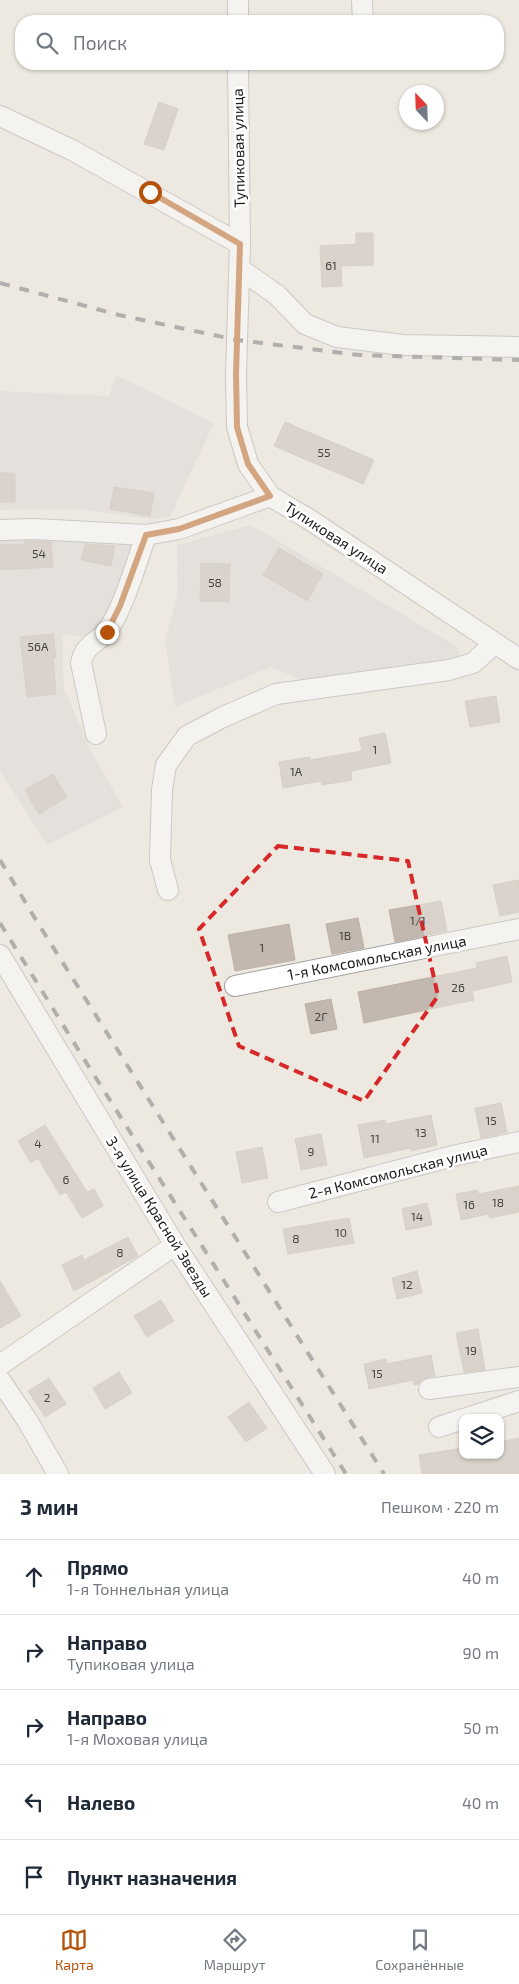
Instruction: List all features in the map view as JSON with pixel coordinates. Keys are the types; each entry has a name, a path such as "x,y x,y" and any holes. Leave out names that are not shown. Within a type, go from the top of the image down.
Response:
{"street":[{"path":"238,0 238,15"},
{"path":"362,0 363,15"},
{"name":"Тупиковая улица","path":"238,70 240,269 236,374 237,427 248,464 270,496 315,523 519,659"},
{"path":"0,116 72,150 240,244"},
{"path":"240,269 277,295 305,324 337,337 403,345 519,347"},
{"path":"0,530 35,529 146,535 179,529 270,496"},
{"path":"96,734 81,663 83,653 92,643 107,632 120,606 146,535"},
{"path":"168,890 160,860 162,790 166,765 188,736 223,717 276,694 450,670 473,664 495,643"},
{"name":"1-я Комсомольская улица","path":"235,986 519,929"},
{"name":"3-я улица Красной Звезды","path":"0,955 175,1244 325,1474"},
{"name":"2-я Комсомольская улица","path":"278,1202 457,1155 519,1142"},
{"path":"0,1365 175,1244"},
{"path":"429,1389 519,1377"},
{"path":"0,1380 27,1420 58,1474"},
{"path":"475,1414 477,1382"},
{"path":"478,1414 519,1401"},
{"path":"439,1427 459,1420"}],"highlighted area":[{"path":"278,846 408,861 438,996 364,1101 239,1046 199,929"}],"shaded area":[{"path":"116,375 214,423 170,517 151,519 80,509 0,510 0,391 109,396"},
{"path":"251,525 458,647 459,658 304,681 271,667 175,707 165,641 178,590 177,545"},
{"path":"25,538 136,544 114,607 94,638 62,634 64,688 91,751 123,807 47,845 0,771 0,540"}],"building":[{"path":"159,102 178,109 164,150 144,144"},
{"path":"356,233 373,233 373,265 341,266 342,286 322,287 320,246 356,244"},
{"path":"285,422 374,460 363,484 274,446"},
{"path":"0,473 15,473 15,502 0,502"},
{"path":"114,487 154,493 150,516 110,509"},
{"path":"25,541 51,542 53,567 0,570 0,545 25,544"},
{"path":"85,544 115,546 111,566 81,560"},
{"path":"279,548 323,574 307,601 263,575"},
{"path":"201,563 230,564 229,602 200,601"},
{"path":"53,634 56,657 53,658 56,694 27,697 20,637"},
{"path":"496,696 500,722 470,727 465,701"},
{"path":"385,733 391,763 351,771 352,780 322,785 321,781 283,788 279,762 310,757 310,760 362,751 359,738"},
{"path":"53,774 67,797 39,814 25,790"},
{"path":"519,880 519,912 500,916 493,885"},
{"path":"441,901 447,931 395,942 389,910"},
{"path":"358,918 364,948 332,954 326,924"},
{"path":"289,924 295,960 235,971 228,935"},
{"path":"507,956 512,982 472,991 474,1000 364,1023 358,992 477,968 476,963"},
{"path":"331,999 337,1029 311,1034 305,1004"},
{"path":"501,1103 507,1132 481,1138 475,1108"},
{"path":"431,1115 437,1145 411,1151 411,1148 364,1158 358,1125 385,1120 386,1124"},
{"path":"45,1125 87,1192 94,1189 103,1206 82,1218 66,1192 60,1195 38,1158 31,1163 18,1141"},
{"path":"321,1134 327,1165 301,1170 295,1139"},
{"path":"262,1147 268,1178 242,1183 236,1152"},
{"path":"519,1186 519,1212 490,1218 489,1214 461,1220 456,1194 478,1190 478,1194"},
{"path":"427,1203 432,1225 406,1230 402,1209"},
{"path":"349,1218 354,1243 288,1254 283,1229"},
{"path":"128,1237 138,1256 74,1291 62,1265 82,1255 84,1260"},
{"path":"417,1271 422,1293 397,1299 392,1278"},
{"path":"0,1281 21,1316 0,1328"},
{"path":"161,1300 174,1321 147,1337 134,1316"},
{"path":"478,1329 485,1370 464,1372 456,1333"},
{"path":"431,1355 435,1376 422,1379 418,1384 414,1385 413,1380 369,1389 364,1364 386,1359 387,1364"},
{"path":"119,1372 132,1393 105,1409 93,1388"},
{"path":"49,1378 66,1404 45,1417 28,1391"},
{"path":"249,1402 267,1428 246,1442 228,1417"},
{"path":"519,1438 519,1474 422,1474 419,1455 459,1449 459,1459 504,1459 504,1441"}],"railway":[{"path":"0,283 119,315 237,340 359,355 519,360"},
{"path":"0,860 384,1474"},
{"path":"0,923 346,1474"}],"route":[{"path":"107,632 120,606 146,535 179,529 270,496 248,464 237,427 236,374 240,244 150,192"}]}
